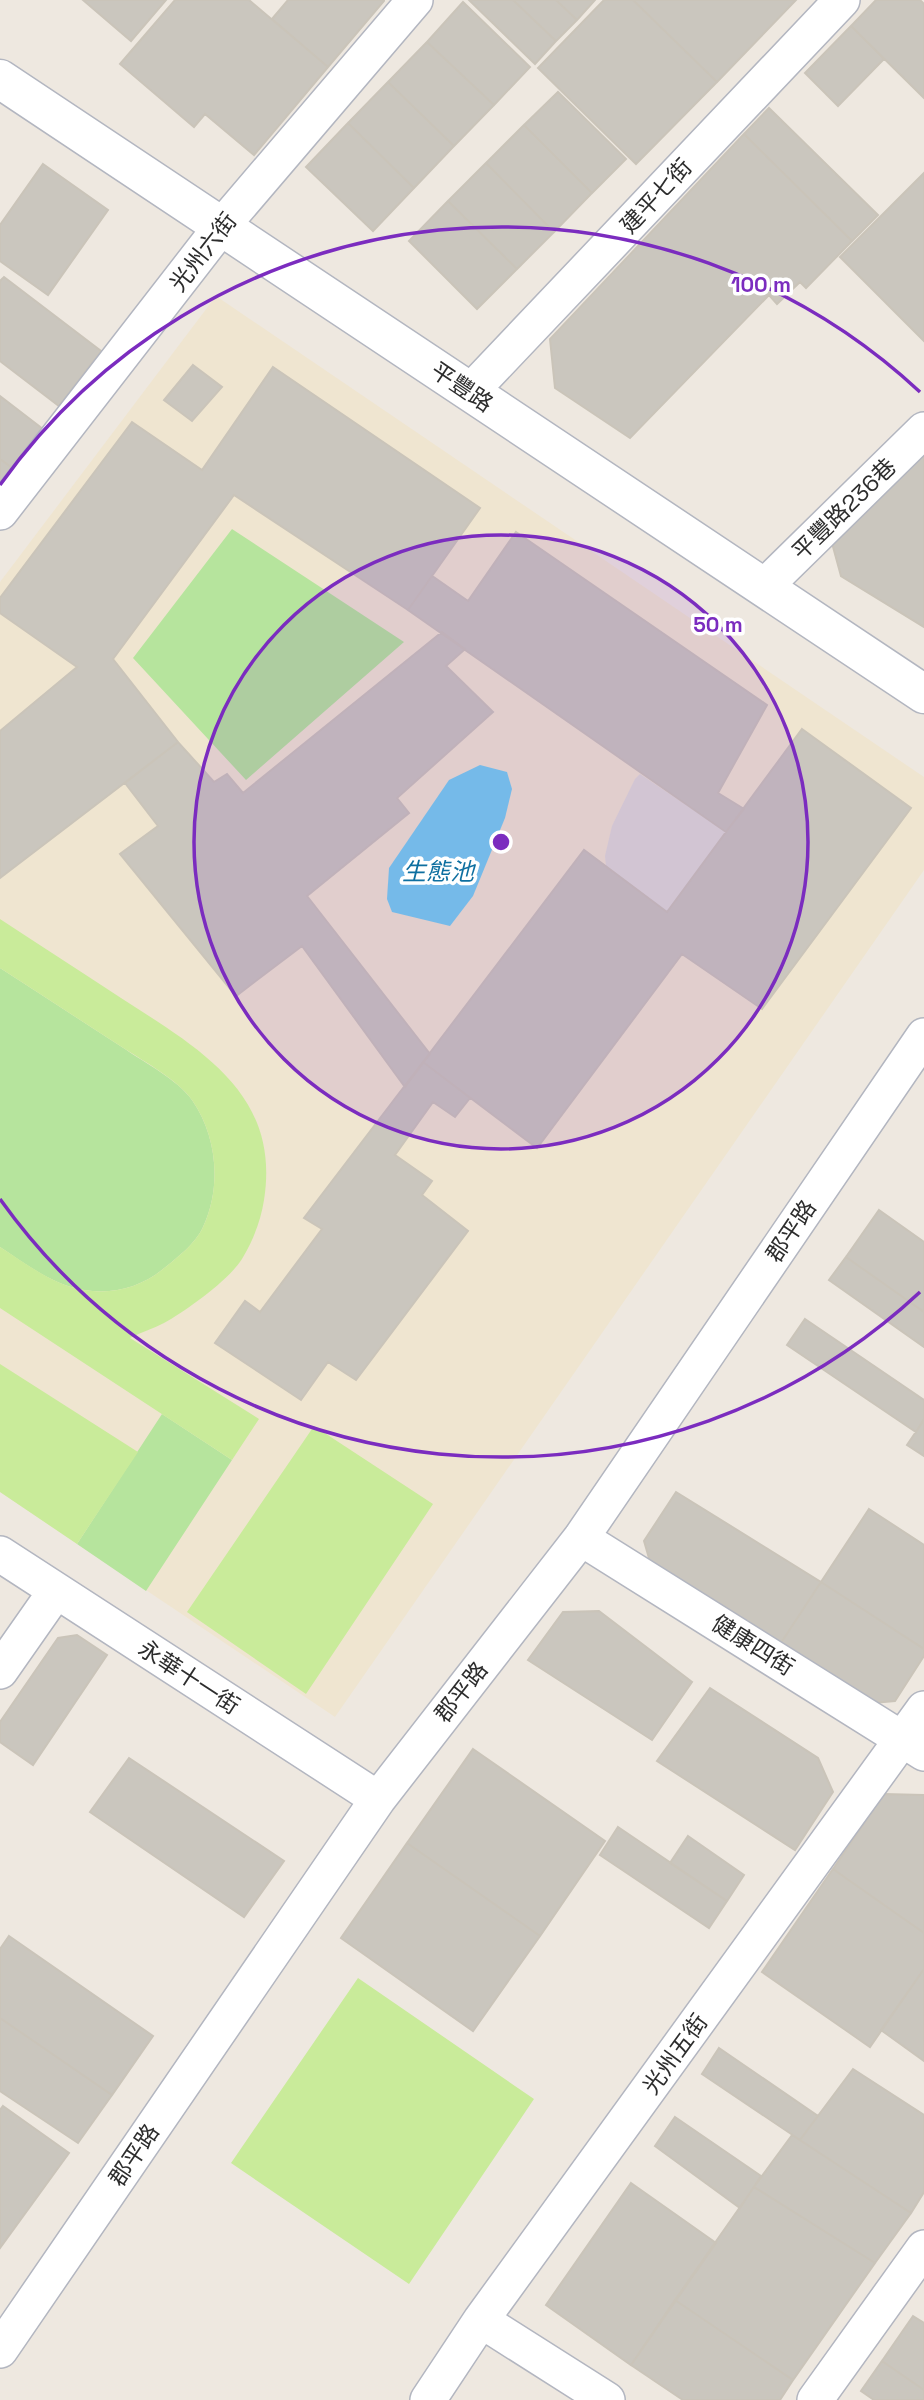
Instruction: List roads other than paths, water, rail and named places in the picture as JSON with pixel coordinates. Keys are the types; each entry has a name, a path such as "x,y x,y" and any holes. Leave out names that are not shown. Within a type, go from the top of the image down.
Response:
{"street":[{"name":"光州六街","path":"0,512 221,227 415,0"},
{"name":"建平七街","path":"470,393 842,0"},
{"name":"平豐路","path":"0,79 924,694"},
{"name":"平豐路236巷","path":"764,587 924,430"},
{"name":"郡平路","path":"0,2350 378,1799 581,1538 924,1036"},
{"name":"健康四街","path":"581,1538 914,1746"},
{"name":"永華十一街","path":"0,1555 378,1799"},
{"path":"0,1671 57,1591"},
{"name":"光州五街","path":"428,2400 481,2320 914,1746 924,1709"},
{"path":"815,2400 924,2248"},
{"path":"481,2320 607,2400"}],"water":[{"name":"生態池","path":"480,765 507,772 512,789 505,818 473,896 450,926 392,912 387,899 389,868 449,780"}]}
